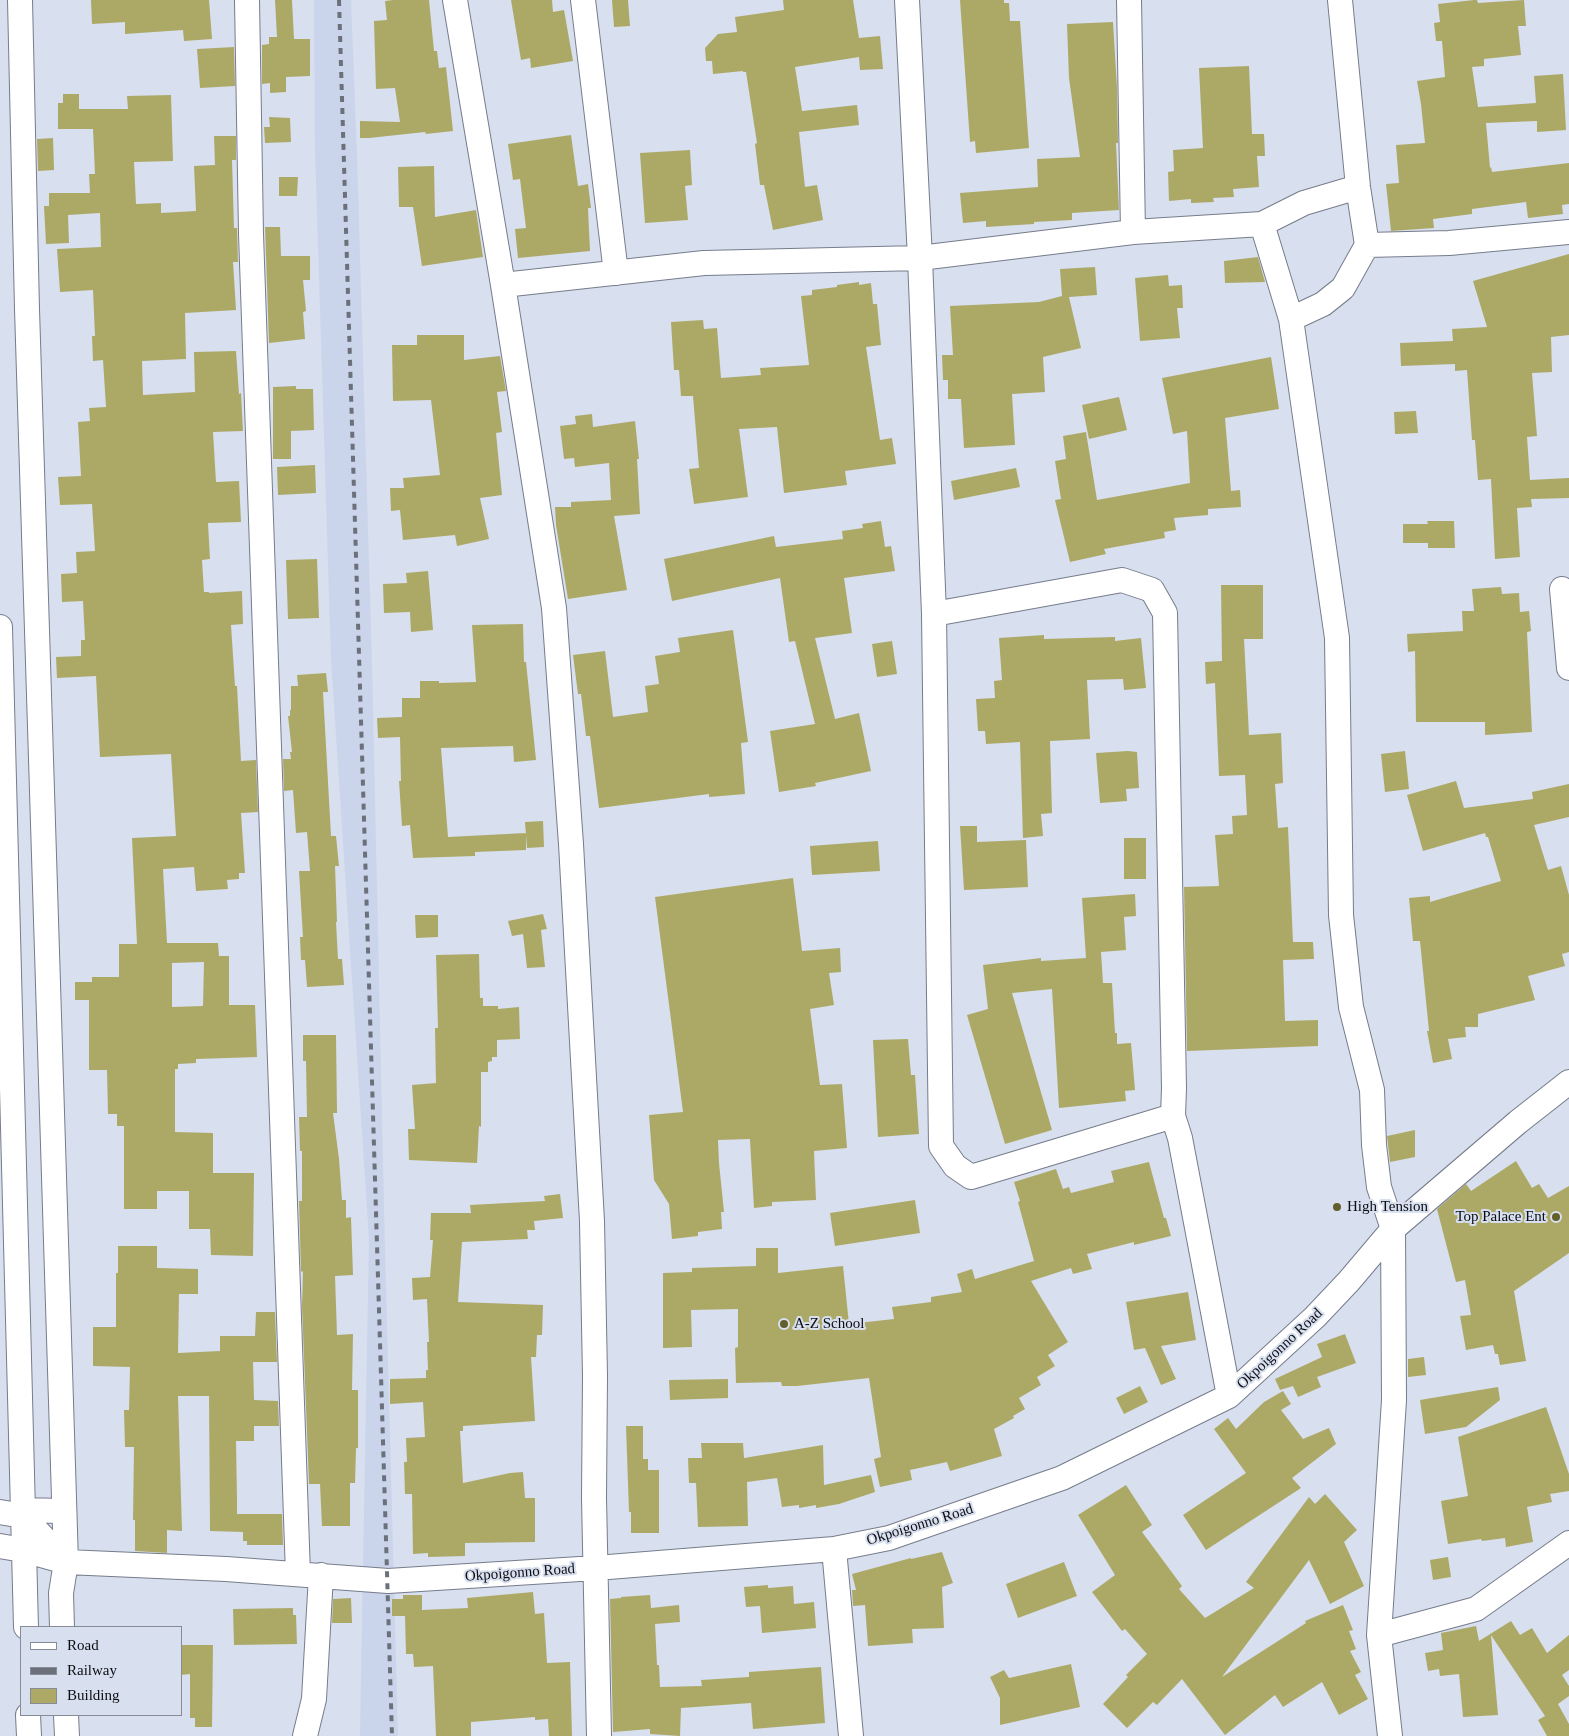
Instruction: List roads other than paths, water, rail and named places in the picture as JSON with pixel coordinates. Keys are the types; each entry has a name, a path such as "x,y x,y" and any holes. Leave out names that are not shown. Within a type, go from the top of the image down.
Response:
{"street":[{"path":"20,0 27,319 66,1562 61,1593 62,1626"},
{"path":"247,0 251,234 298,1574"},
{"path":"455,0 503,285 554,608 566,777 592,1221 595,1376 594,1498 599,1736"},
{"path":"583,0 616,273"},
{"path":"907,0 920,258 934,614 941,1146 955,1166 972,1176 1173,1116"},
{"path":"1128,0 1133,232"},
{"path":"1291,319 1323,304 1343,288 1367,245 1358,186 1340,0"},
{"path":"503,285 704,263 920,258 1133,232 1262,224 1304,202 1358,186"},
{"path":"1262,224 1291,319 1337,638 1341,915 1351,1007 1372,1090 1374,1145 1379,1187 1393,1228 1394,1400 1379,1635 1390,1736"},
{"path":"1367,245 1449,243 1569,232"},
{"path":"934,614 1122,580 1152,590 1165,613 1174,1078 1173,1116 1180,1138 1229,1396"},
{"path":"1562,589 1569,668"},
{"path":"0,627 15,1513 23,1550 26,1626"},
{"name":"Okpoigonno Road","path":"0,1546 23,1550 66,1562 321,1575 388,1581 596,1568 834,1549 888,1538 1062,1478 1229,1396 1315,1317 1349,1281 1393,1228 1518,1122 1569,1082"},
{"path":"15,1513 64,1511"},
{"path":"15,1513 66,1562"},
{"path":"1379,1635 1476,1609 1569,1543"},
{"path":"834,1549 850,1736"},
{"path":"305,1736 314,1699 321,1575"},
{"path":"28,1716 29,1736"},
{"path":"66,1716 66,1736"}],"railway":[{"path":"339,0 392,1736"}],"place":[{"name":"High Tension","path":"1337,1207"},
{"name":"Top Palace Ent","path":"1556,1217"},
{"name":"A-Z School","path":"784,1324"}]}
